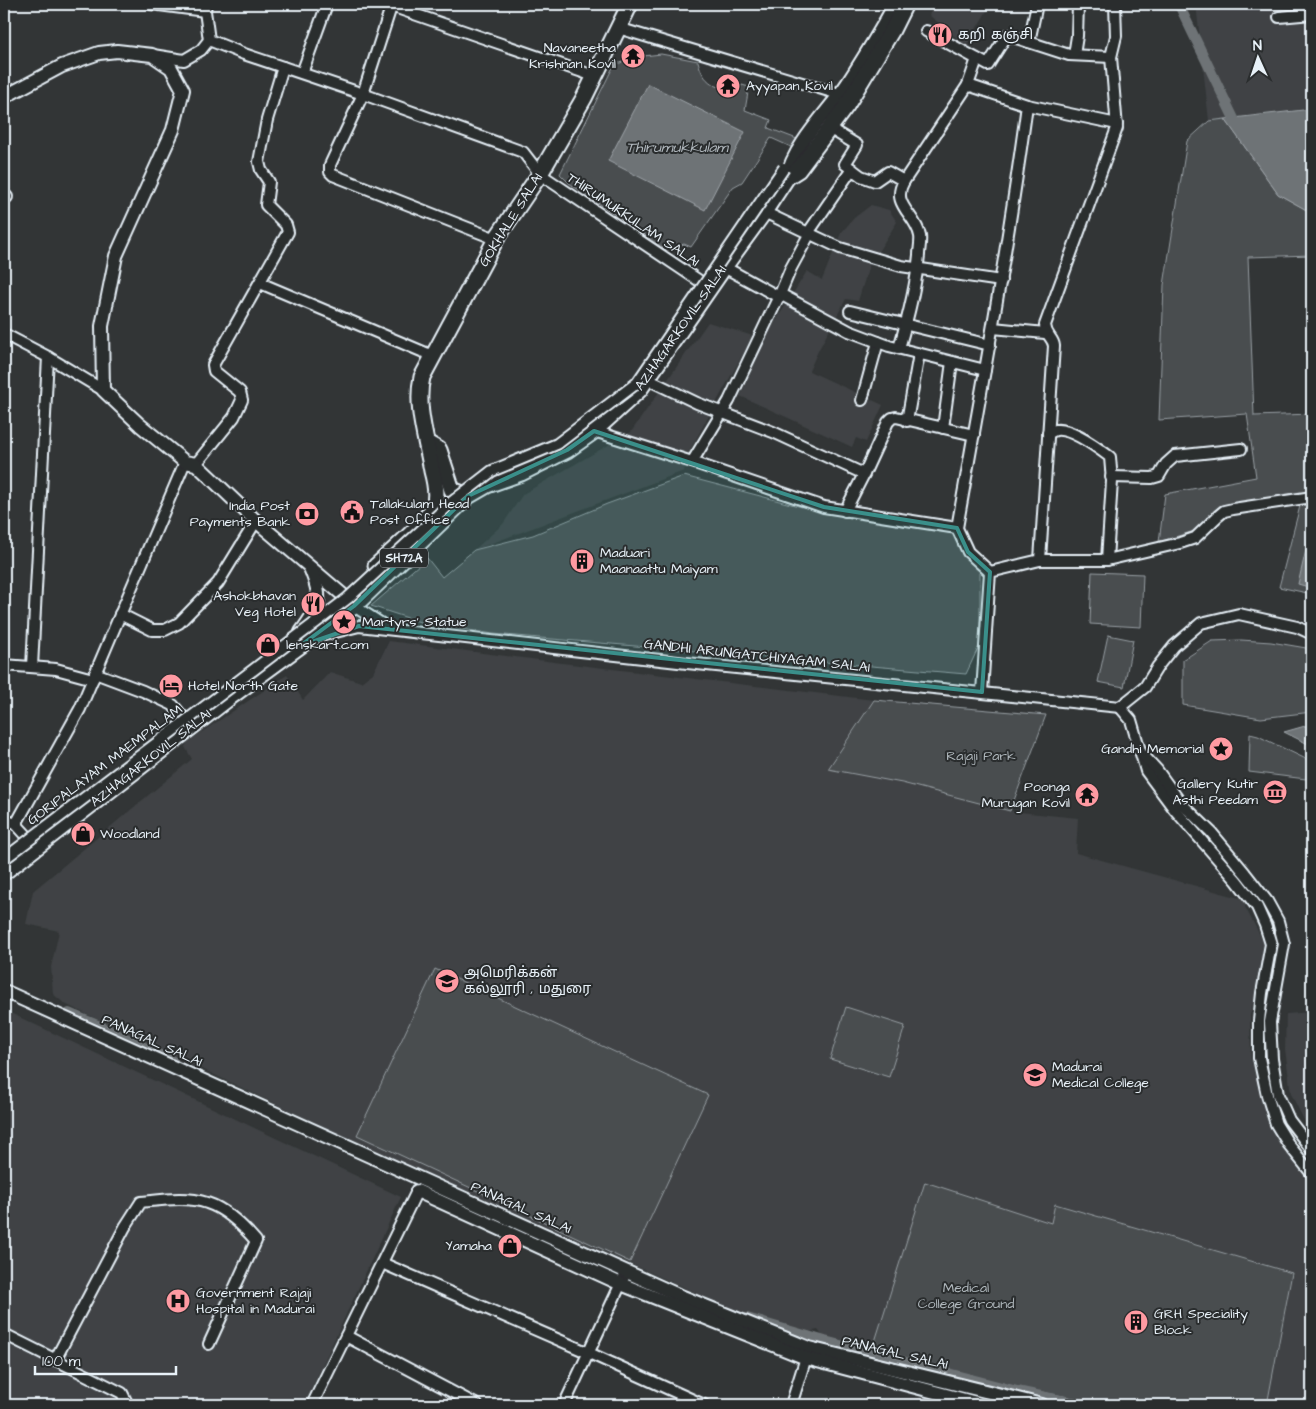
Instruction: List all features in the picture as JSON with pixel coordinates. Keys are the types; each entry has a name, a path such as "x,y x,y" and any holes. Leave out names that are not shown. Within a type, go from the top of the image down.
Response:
{"highway":[{"name":"GOKHALE SALAI","path":"436,496 419,404 419,390 422,377 496,239 540,174 584,98 630,4"},
{"name":"AZHAGARKOVIL SALAI","path":"4,872 349,601 468,496 487,485 521,473 566,450 594,431 639,390 724,266 764,212 786,172 798,170 846,106 892,30 905,4"},
{"name":"GOKHALE SALAI","path":"427,443 439,450 452,490 468,496"},
{"name":"AZHAGARKOVIL SALAI","path":"349,601 426,518 434,506 436,496"},
{"name":"AZHAGARKOVIL SALAI","path":"4,855 223,687 301,639"}],"main road":[{"path":"786,172 804,142 847,84 894,4"},
{"path":"4,97 62,66 99,52 117,51 152,55 171,68 182,90 173,130 116,256 102,326 103,390 140,425 191,463 349,601"},
{"path":"301,639 318,607 319,596 317,586 309,566"},
{"name":"PANAGAL SALAI","path":"4,991 624,1278"},
{"name":"PANAGAL SALAI","path":"417,1191 624,1278 678,1295 808,1353 955,1402 984,1405"},
{"name":"PANAGAL SALAI","path":"808,1353 954,1383 1042,1405"}],"street":[{"path":"150,4 205,8 209,40 202,50 184,60 152,55"},
{"path":"302,73 327,4"},
{"path":"379,4 391,5 594,76"},
{"path":"1029,42 1037,4"},
{"path":"1040,560 1054,346 1046,333 1045,325 1117,128 1111,57 1116,36 1115,4"},
{"path":"391,5 362,94 330,165 330,172 333,175 496,239"},
{"path":"1074,55 1078,5"},
{"path":"1279,17 1312,14"},
{"path":"618,28 839,94"},
{"path":"926,30 988,65 1007,35 1069,55 1111,57"},
{"name":"THIRUMUKKULAM SALAI","path":"209,40 523,152 540,174 710,288"},
{"path":"899,348 906,324 917,268 920,238 918,228 905,210 900,199 900,189 968,85 977,59"},
{"path":"16,824 80,709 120,614 191,463 234,417 240,404 242,396 240,392 214,370 213,365 288,232 286,225 266,205 269,182 261,170 259,162 267,120 283,67"},
{"path":"968,85 1027,106 1116,124"},
{"path":"990,572 968,552 957,528 1015,196 1027,106"},
{"path":"829,128 858,145 845,164 861,176 875,181 888,172 904,181"},
{"path":"692,462 723,413 809,233 852,169"},
{"name":"GORIPALAYAM MAEMPALAM","path":"4,859 348,598 452,502 492,471 557,444 637,383 786,172"},
{"path":"764,212 840,248 901,266 1000,282"},
{"path":"724,266 849,331 878,342 985,370"},
{"path":"260,283 433,356"},
{"path":"850,310 990,345"},
{"path":"993,328 1046,333"},
{"path":"4,334 48,357 103,390"},
{"path":"862,400 878,342"},
{"path":"907,421 920,354"},
{"path":"32,667 48,357"},
{"path":"943,428 952,362"},
{"path":"647,379 723,413 772,432 864,474"},
{"path":"845,511 888,422 892,418 896,417 974,435"},
{"path":"1048,433 1058,430 1066,432 1089,442 1110,457 1111,477 1107,560"},
{"path":"594,431 824,507 957,528"},
{"path":"1111,477 1152,478 1159,476 1166,464 1175,456 1241,449"},
{"path":"990,572 1040,560 1107,560 1138,553 1195,538 1224,511 1312,496"},
{"path":"120,614 152,630 165,630 179,623 218,583 256,521"},
{"path":"982,692 990,572"},
{"name":"GANDHI ARUNGATCHIYAGAM SALAI","path":"349,601 391,630"},
{"path":"1312,634 1297,627 1239,614 1201,623 1174,646 1158,666 1145,687 1120,707 1131,720 1146,771 1175,810 1237,880 1257,907 1265,925 1271,944 1259,1021 1259,1058 1267,1096 1276,1124 1289,1145 1312,1174"},
{"name":"GANDHI ARUNGATCHIYAGAM SALAI","path":"301,639 359,626 688,663 1120,707"},
{"path":"4,665 56,669 94,676 142,691 173,705 183,717"},
{"path":"1142,754 1157,770 1180,802 1211,832 1246,873 1267,901 1278,921 1284,944 1270,1022 1272,1059 1278,1095 1289,1120 1312,1150"},
{"path":"4,820 16,824 27,836"},
{"path":"312,1405 417,1191"},
{"path":"55,1360 125,1227 141,1202 192,1200 209,1203 245,1227 256,1242 209,1344"},
{"path":"382,1263 704,1405"},
{"path":"564,1405 624,1278"},
{"path":"4,1334 122,1393 128,1405"},
{"path":"346,1336 476,1405"},
{"path":"791,1405 808,1353"},
{"path":"954,1383 955,1402"}],"highlighted area":[{"path":"594,431 824,507 957,528 968,552 990,572 982,692 359,626 300,646 354,606 468,496 567,450"}],"shaded area":[{"path":"934,4 991,4 966,46 929,15"},
{"path":"1196,4 1312,4 1312,109 1209,121"},
{"path":"871,205 889,210 897,222 869,266 858,301 846,299 809,371 883,405 866,442 856,438 852,447 740,396 770,330 807,271 822,280 841,233 854,218"},
{"path":"708,322 753,336 690,450 684,471 474,550 503,524 523,494 631,432"},
{"path":"389,641 874,700 828,769 902,783 1010,811 1078,818 1076,853 1247,900 1245,907 1267,948 1250,1015 1251,1058 1271,1127 1288,1152 1312,1181 1312,1405 1267,1405 1292,1273 1055,1204 1025,1389 824,1338 818,1330 808,1332 741,1313 343,1136 65,1004 53,994 51,967 59,931 26,924 33,891 192,759 185,747 187,742 287,675 303,700 330,672 361,682 373,673"},
{"name":"Government Rajaji Hospital in Madurai","path":"4,1010 401,1197 304,1405 4,1405"},
{"path":"1312,1012 1312,1133 1291,1094 1285,1049 1286,1014"}],"green space":[{"path":"661,54 698,61 703,75 717,86 738,90 742,85 749,87 745,110 771,120 768,128 797,139 791,147 771,138 742,182 733,187 691,247 684,244 666,250 569,183 560,174 615,63 621,63 626,58"},
{"path":"1225,119 1278,194 1312,213 1312,255 1248,257 1254,416 1312,414 1312,491 1222,506 1194,531 1159,542 1165,494 1256,477 1247,414 1159,420 1164,285 1187,141 1209,121"},
{"path":"684,476 806,508 955,534 964,557 980,572 980,644 966,674 493,634 420,622 371,606 427,558 442,577 474,550 533,535 607,504"},
{"path":"1312,504 1312,594 1279,587 1300,506"},
{"path":"1092,572 1143,574 1141,627 1090,624"},
{"path":"1108,635 1133,640 1124,687 1098,682"},
{"path":"1212,641 1271,642 1312,649 1312,712 1261,718 1183,705 1183,660"},
{"name":"Rajaji Park","path":"874,700 1046,715 1010,811 902,783 828,769"},
{"path":"1250,734 1308,760 1306,779 1249,772"},
{"path":"435,969 708,1095 630,1262 357,1135"},
{"path":"846,1007 905,1026 889,1077 830,1059"},
{"name":"Medical College Ground","path":"925,1182 1051,1223 1055,1204 1292,1273 1267,1405 1112,1405 1025,1389 872,1351"}],"water":[{"name":"Thirumukkulam","path":"648,84 745,132 705,210 608,161"},
{"path":"1312,109 1312,213 1278,194 1225,119"},
{"path":"1312,524 1312,588 1298,584"},
{"path":"1312,724 1312,746 1284,732"}],"waterway":[{"path":"1175,4 1180,7 1239,129"},
{"path":"69,1013 173,1061"},
{"path":"747,1318 825,1341 1017,1391 1084,1405"}],"place":[{"name":"கறி கஞ்சி","path":"940,35"},
{"name":"Navaneetha Krishnan Kovil","path":"633,56"},
{"name":"Ayyapan Kovil","path":"728,86"},
{"name":"Tallakulam Head Post Office","path":"352,512"},
{"name":"India Post Payments Bank","path":"307,514"},
{"name":"Maduari Maanaattu Maiyam","path":"582,561"},
{"name":"Ashokbhavan Veg Hotel","path":"313,604"},
{"name":"Martyrs' Statue","path":"344,622"},
{"name":"lenskart.com","path":"268,645"},
{"name":"Hotel North Gate","path":"171,686"},
{"name":"Gandhi Memorial","path":"1221,749"},
{"name":"Gallery Kutir Asthi Peedam","path":"1275,792"},
{"name":"Poonga Murugan Kovil","path":"1087,795"},
{"name":"Woodland","path":"83,834"},
{"name":"அமெரிக்கன் கல்லூரி , மதுரை","path":"447,981"},
{"name":"Madurai Medical College","path":"1035,1075"},
{"name":"Yamaha","path":"510,1246"},
{"name":"Government Rajaji Hospital in Madurai","path":"178,1301"},
{"name":"GRH Speciality Block","path":"1136,1322"}]}
